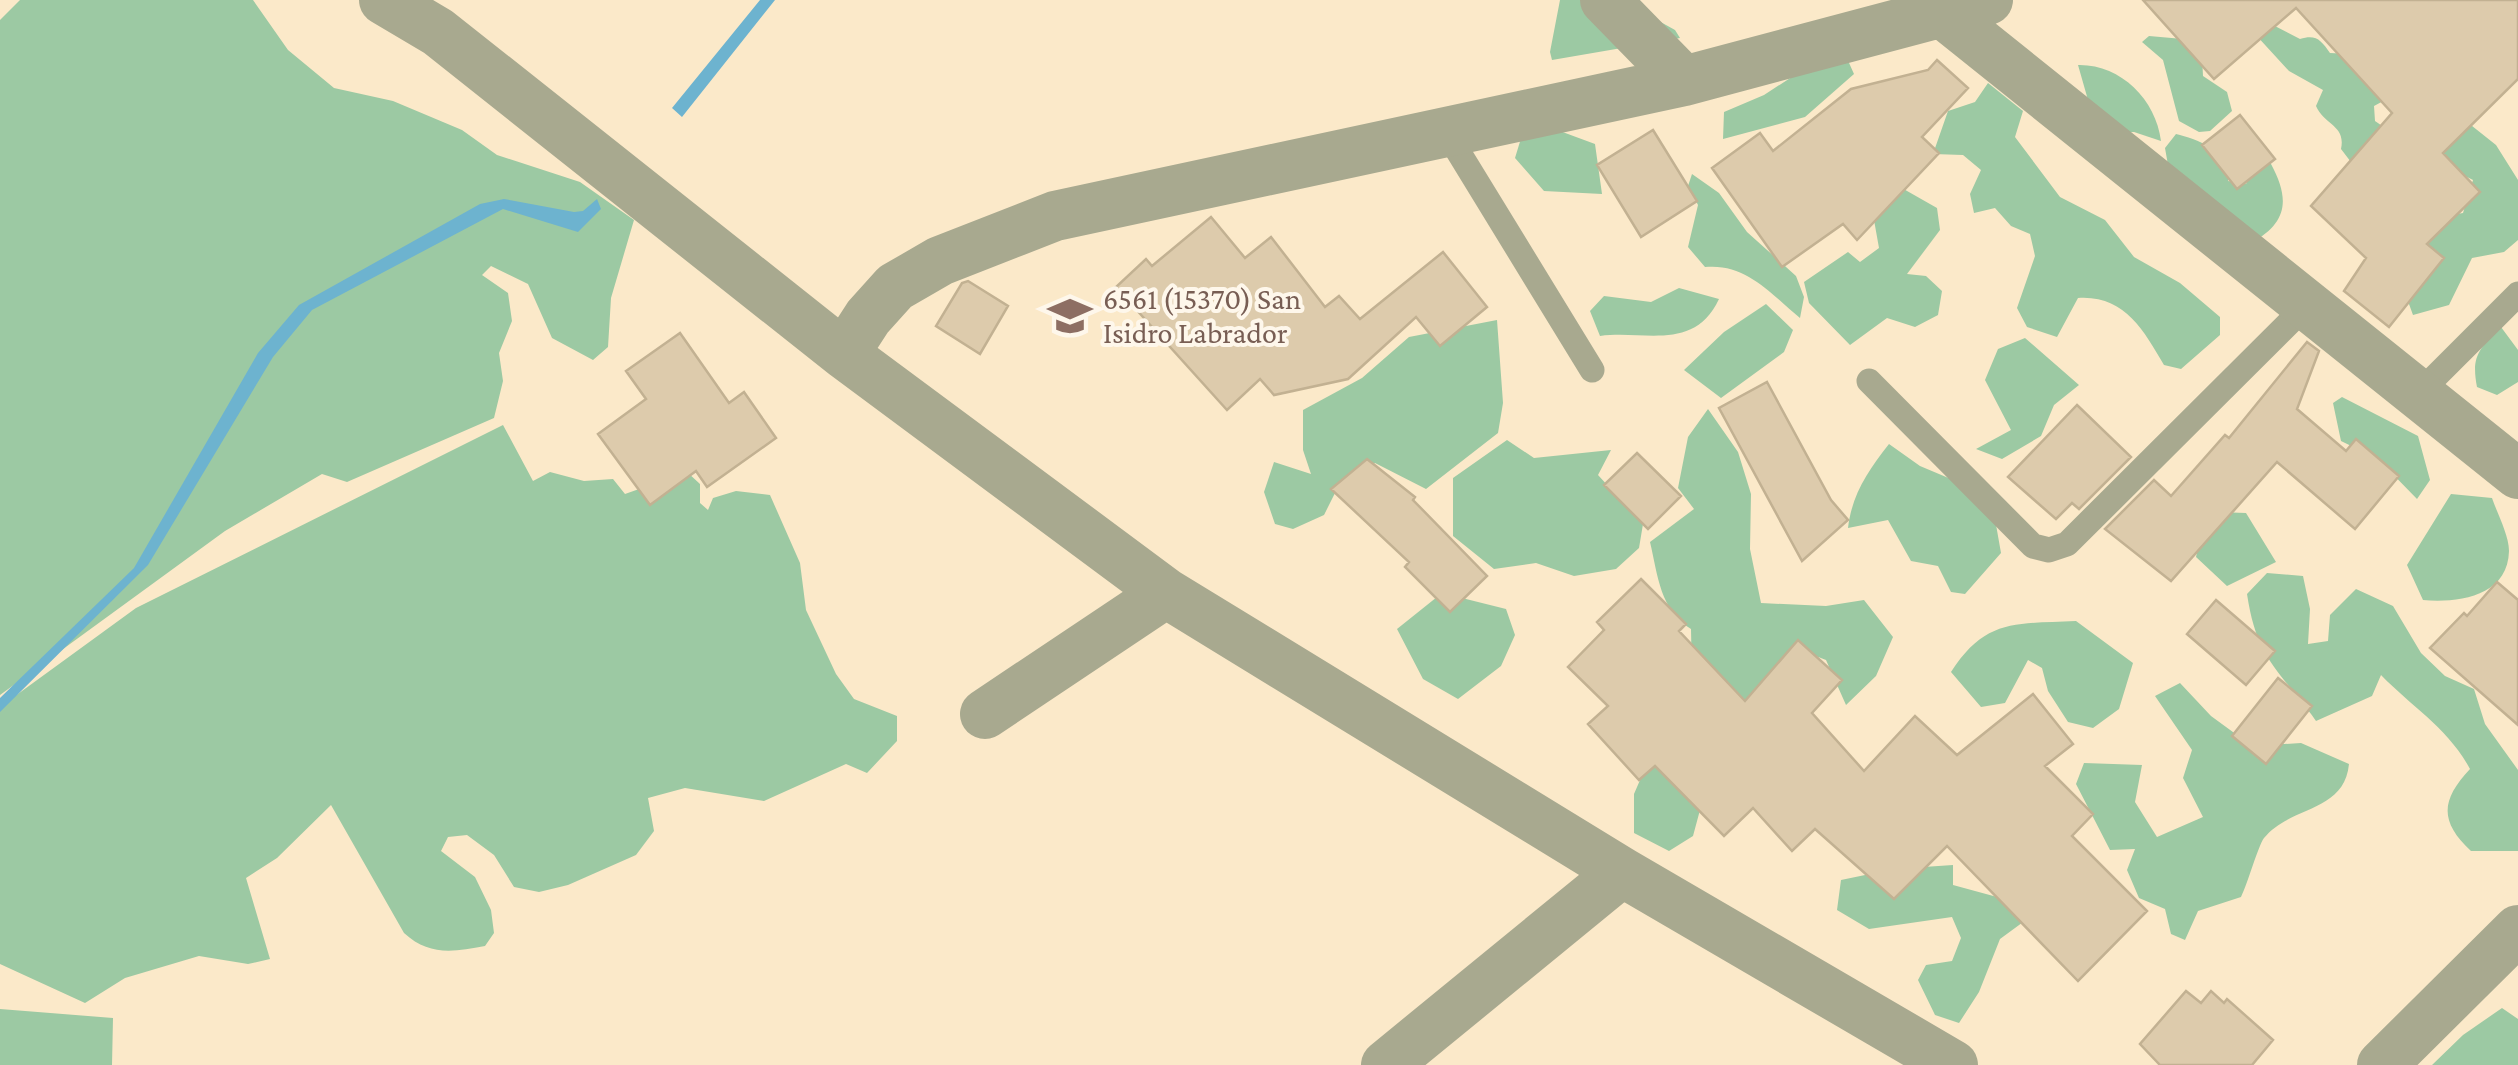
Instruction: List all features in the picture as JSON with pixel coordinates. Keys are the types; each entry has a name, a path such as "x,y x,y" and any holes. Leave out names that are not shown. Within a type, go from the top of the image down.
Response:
{"street":[{"path":"384,0 435,16 844,354 1166,594 1622,872 1953,1065"},
{"path":"1606,0 1684,81"},
{"path":"844,354 868,316 895,287 1002,234 1055,216 1684,81 1966,7 2306,306 2518,474"},
{"path":"985,714 1166,594"},
{"path":"1386,1065 1622,872"},
{"path":"2382,1065 2518,930"}],"lane":[{"path":"1446,130 1592,370"},
{"path":"2418,394 2518,294"},
{"path":"1869,381 2033,546 2049,550 2067,544 2306,306"}],"green space":[{"path":"20,0 253,0 288,50 334,88 393,101 462,130 497,155 580,182 634,220 611,298 608,347 593,360 552,338 528,284 491,266 482,275 508,293 512,321 499,353 503,381 494,418 347,482 322,474 225,531 0,695 0,20"},
{"path":"1560,0 1621,0 1675,30 1680,38 1552,60 1550,52"},
{"path":"2271,24 2300,39 2318,39 2330,53 2351,54 2387,99 2374,106 2375,121 2391,132 2370,187 2341,149 2338,130 2316,106 2323,90 2289,71 2255,34"},
{"path":"2149,36 2183,39 2202,56 2203,76 2227,92 2232,111 2210,131 2199,132 2179,121 2163,60 2142,42"},
{"path":"1841,45 1854,74 1805,117 1723,139 1724,112 1764,95"},
{"path":"2078,65 2108,71 2133,87 2152,111 2161,141 2134,132 2114,133 2092,114"},
{"path":"1988,83 2023,111 2015,137 2060,197 2105,220 2134,257 2180,283 2220,317 2220,335 2181,369 2164,365 2140,327 2108,302 2078,298 2057,337 2027,327 2017,308 2035,256 2030,234 2011,226 1995,208 1974,213 1970,194 1981,170 1963,155 1933,154 1948,111 1975,102"},
{"path":"2457,114 2496,145 2518,180 2518,240 2504,252 2472,258 2449,305 2413,315 2405,293 2415,204 2445,216 2463,213 2473,180 2453,170 2437,153"},
{"path":"1549,127 1595,144 1602,194 1544,191 1515,158 1522,135"},
{"path":"2176,134 2220,155 2228,181 2246,184 2256,162 2271,164 2283,199 2279,218 2272,227 2251,243 2168,165 2165,148"},
{"path":"1692,174 1719,193 1747,232 1796,276 1804,297 1800,318 1745,275 1705,267 1688,247 1698,205 1688,186"},
{"path":"1893,183 1937,208 1940,230 1907,274 1926,276 1942,291 1938,315 1915,327 1887,318 1850,345 1809,303 1804,282 1848,252 1860,262 1879,248 1869,192"},
{"path":"1679,288 1719,299 1709,316 1682,332 1600,336 1590,311 1604,296 1651,302"},
{"path":"1766,304 1793,330 1784,352 1721,398 1684,370 1724,332"},
{"path":"1497,320 1503,403 1498,433 1426,489 1375,463 1342,479 1324,515 1293,529 1275,524 1264,492 1274,462 1311,474 1303,450 1303,410 1362,378 1409,337"},
{"path":"2501,327 2518,350 2518,382 2497,395 2477,387 2475,368 2482,347"},
{"path":"2025,338 2079,385 2054,405 2041,436 2002,459 1976,449 2011,430 1985,380 1998,349"},
{"path":"2342,397 2418,436 2430,480 2417,499 2378,459 2341,441 2333,403"},
{"path":"1708,409 1738,452 1751,494 1750,549 1761,603 1826,606 1864,600 1893,637 1876,676 1846,705 1826,660 1795,648 1785,731 1692,679 1691,629 1673,612 1658,579 1650,542 1694,509 1678,488 1688,437"},
{"path":"503,425 533,481 550,472 584,481 613,479 625,494 687,472 700,484 700,503 708,510 713,498 736,491 770,495 800,563 806,610 836,674 854,699 897,716 897,741 867,773 846,764 764,801 685,788 648,798 654,831 636,855 568,885 539,892 514,887 494,855 467,835 448,837 441,851 475,877 491,910 494,933 485,946 432,949 404,933 331,805 277,858 246,878 270,959 248,964 199,956 125,978 85,1003 0,964 0,707 136,608"},
{"path":"1507,440 1534,458 1611,450 1598,475 1643,524 1639,548 1616,569 1574,576 1536,563 1494,569 1453,536 1453,478"},
{"path":"1889,444 1920,466 1958,482 1995,519 2001,553 1965,594 1951,592 1938,566 1911,561 1888,520 1848,528 1862,483"},
{"path":"2451,494 2492,498 2508,545 2506,566 2490,588 2478,594 2451,600 2423,600 2407,565"},
{"path":"2218,512 2246,513 2276,562 2227,586 2196,557 2204,522"},
{"path":"2267,573 2303,576 2310,609 2308,644 2328,641 2330,615 2356,589 2393,606 2421,653 2445,676 2474,689 2485,724 2518,770 2518,851 2471,851 2453,830 2449,801 2470,769 2440,730 2381,675 2372,696 2316,721 2272,664 2251,617 2247,594"},
{"path":"1442,593 1506,609 1515,635 1501,666 1458,699 1423,679 1397,629"},
{"path":"2076,621 2133,663 2119,709 2093,728 2068,722 2048,691 2042,668 2028,660 2005,703 1981,707 1951,672 1977,642 2004,627"},
{"path":"2180,683 2211,716 2252,746 2301,743 2349,764 2337,792 2275,827 2264,838 2241,897 2198,911 2185,940 2171,934 2165,909 2139,898 2127,870 2135,849 2110,850 2076,784 2084,763 2142,765 2135,802 2157,837 2203,817 2183,778 2192,750 2155,696"},
{"path":"1650,757 1700,810 1693,836 1669,851 1634,833 1634,794"},
{"path":"1953,865 1953,885 1997,897 2030,917 2000,939 1979,992 1959,1023 1935,1015 1918,980 1926,965 1952,961 1961,938 1952,917 1869,929 1837,910 1841,880 1894,869"},
{"path":"2502,1008 2518,1019 2518,1065 2432,1065 2463,1035"},
{"path":"0,1009 113,1018 112,1065 0,1065"}],"water":[{"path":"760,0 775,0 682,117 672,108"},
{"path":"504,199 574,212 583,211 597,199 601,209 578,232 503,209 312,310 273,357 148,565 0,712 0,698 134,568 258,353 299,305 480,204"}],"building":[{"path":"2143,0 2518,0 2518,79 2443,153 2480,192 2427,244 2444,258 2389,327 2344,291 2366,258 2311,206 2392,113 2296,8 2214,79"},
{"path":"1937,60 1968,88 1922,137 1939,153 1857,240 1843,224 1782,267 1712,168 1760,133 1773,151 1851,89 1928,70"},
{"path":"2240,115 2275,159 2237,189 2202,145"},
{"path":"1653,130 1697,201 1641,237 1597,165"},
{"path":"1211,217 1245,258 1271,237 1325,307 1339,296 1360,319 1443,252 1487,307 1440,346 1416,317 1348,379 1274,395 1260,379 1227,410 1116,287 1146,259 1152,266"},
{"path":"968,281 1008,306 980,354 936,326 962,283"},
{"path":"680,333 729,403 744,392 776,438 707,487 696,471 650,505 598,434 646,399 626,371"},
{"path":"2307,342 2319,351 2297,409 2346,451 2356,439 2399,476 2355,529 2277,462 2171,581 2105,529 2154,480 2171,496 2225,435 2229,438"},
{"path":"1767,382 1831,500 1848,520 1802,561 1719,408"},
{"path":"2077,405 2131,457 2079,509 2072,503 2056,519 2008,477"},
{"path":"1637,453 1681,496 1648,529 1604,485"},
{"path":"1367,459 1415,497 1413,500 1487,576 1450,612 1405,567 1409,562 1331,489"},
{"path":"1641,579 1686,624 1679,631 1745,701 1798,640 1842,680 1812,713 1864,771 1915,716 1957,755 2033,694 2073,744 2045,766 2093,814 2072,836 2147,911 2078,981 1947,846 1894,899 1815,829 1792,851 1753,808 1724,836 1655,766 1639,780 1588,724 1608,706 1568,667 1604,630 1597,622"},
{"path":"2497,582 2518,600 2518,725 2430,648 2464,613 2467,616"},
{"path":"2216,600 2275,651 2246,685 2187,634"},
{"path":"2278,678 2312,706 2266,764 2232,736"},
{"path":"2186,991 2201,1003 2211,991 2224,1003 2227,999 2273,1040 2252,1065 2160,1065 2140,1044"}],"place":[{"name":"6561 (15370) San Isidro Labrador","path":"1070,316"}]}
